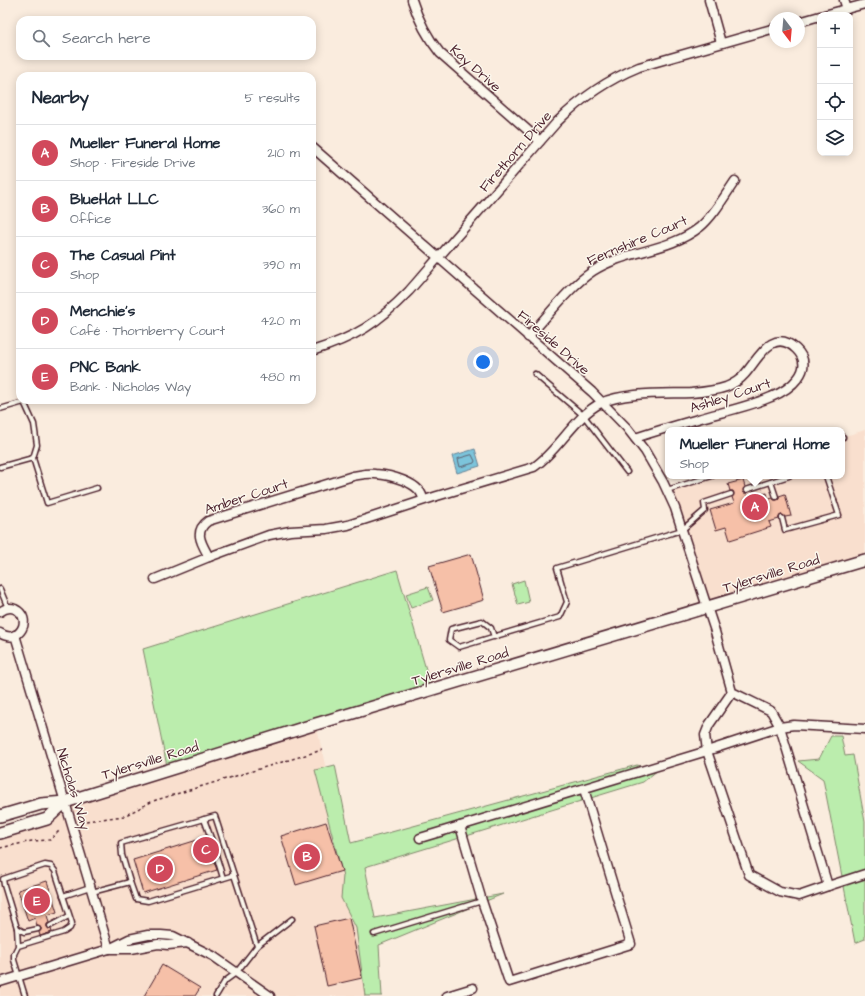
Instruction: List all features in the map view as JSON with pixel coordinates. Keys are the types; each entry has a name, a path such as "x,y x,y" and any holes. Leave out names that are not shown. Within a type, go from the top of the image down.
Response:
{"main road":[{"name":"Tylersville Road","path":"0,816 42,804 65,802 316,724 865,560"},
{"name":"Tylersville Road","path":"0,833 47,819 65,802"}],"street":[{"name":"Kay Drive","path":"412,0 420,23 427,36 440,52 540,141"},
{"path":"709,0 721,43"},
{"path":"844,0 847,9"},
{"path":"836,12 865,4"},
{"path":"805,20 817,17"},
{"name":"Firethorn Drive","path":"316,350 345,339 365,329 383,316 409,291 556,122 583,98 619,75 652,62 769,30"},
{"name":"Fireside Drive","path":"316,150 602,402 645,451 666,490 682,530 714,628 732,692"},
{"name":"Fernshire Court","path":"528,337 581,280 592,272 619,259 681,239 700,227 719,205 734,181"},
{"name":"Ashley Court","path":"602,402 627,396 704,392 725,387 738,381 744,376 766,347 778,341 786,342 801,356 803,370 799,377 789,387 777,395 672,427"},
{"path":"155,579 269,535 290,531 326,529 348,525 423,500 534,467 545,458 594,406 602,402"},
{"name":"Ashley Court","path":"635,438 665,429"},
{"name":"Amber Court","path":"209,557 201,539 200,532 202,525 208,521 353,476 374,474 403,480 417,488 423,496 423,500"},
{"path":"0,633 5,636 15,635 19,633 24,625 23,616 16,610 4,610"},
{"name":"Nicholas Way","path":"15,635 109,949"},
{"path":"828,886 780,726 771,711 732,692 709,725 705,735 707,751 750,875 780,892 799,896 865,874"},
{"path":"420,838 707,751 780,726 794,725 865,729"},
{"path":"460,826 482,901 509,982 631,944 584,789"},
{"path":"0,982 109,949 129,939 148,935 161,935 174,936 212,956 270,996"},
{"path":"447,996 456,995 473,988"}],"lane":[{"path":"535,374 584,416 627,472"},
{"path":"0,409 17,404"},
{"path":"25,404 34,424 37,445 33,458 47,503 97,488"},
{"path":"0,467 33,458"},
{"path":"666,490 702,479"},
{"path":"746,490 780,479"},
{"path":"782,518 786,530 839,515 827,479"},
{"path":"771,482 776,497"},
{"path":"494,637 491,628 482,620 452,629 449,640 459,647 494,637 560,617 567,602 557,568 682,530 705,510 704,503 731,494"},
{"path":"0,589 4,610"},
{"path":"234,875 148,901 136,898 122,855 121,843 215,816 257,946"},
{"path":"204,819 212,841"},
{"path":"216,855 223,878"},
{"path":"18,946 64,932 70,928 72,923 55,871 51,866 45,865 3,879 16,928 18,946 14,954 14,960 26,996"},
{"path":"63,896 130,882"},
{"path":"374,934 482,901"},
{"path":"50,926 69,916"},
{"path":"216,996 225,981 236,973 257,946 292,919"},
{"path":"16,928 24,932 38,929"}],"path":[{"path":"86,821 124,816 153,801 322,750"},
{"path":"0,848 20,845 32,841 50,840 60,830"}],"shaded area":[{"path":"865,430 865,560 707,607 667,490 702,479 845,479 845,436"},
{"path":"316,724 376,996 0,996 0,833 47,819 65,802"}],"green space":[{"path":"397,570 432,690 168,771 143,649"},
{"path":"524,580 529,602 518,605 512,584"},
{"path":"428,587 433,600 411,608 406,594"},
{"path":"831,736 841,736 845,756 853,755 865,822 865,939 855,943 823,779 798,761 819,759"},
{"path":"335,765 351,843 637,765 658,770 643,782 365,867 375,918 503,894 379,945 382,996 365,996 356,928 341,898 343,876 315,770"}],"water":[{"path":"475,449 480,466 457,473 452,456"}],"building":[{"path":"743,480 745,487 743,491 744,493 747,493 749,498 767,493 768,499 773,498 774,500 777,500 779,499 779,496 785,494 791,516 785,517 781,515 779,519 769,522 771,527 730,540 726,527 716,530 710,510 734,503 732,497 734,493 733,491 730,491 728,484"},
{"path":"471,554 484,600 443,612 429,566"},
{"path":"326,822 342,871 296,885 281,836"},
{"path":"207,837 210,844 214,844 215,842 219,853 215,852 212,856 217,870 143,893 133,860"},
{"path":"47,881 57,912 47,915 49,923 47,924 47,927 51,929 52,932 40,936 39,932 41,928 37,926 35,918 28,921 18,890"},
{"path":"349,918 362,978 327,986 314,926"},
{"path":"162,965 200,988 195,996 144,996"}],"place":[{"name":"Mueller Funeral Home","path":"755,507"},
{"name":"The Casual Pint","path":"206,850"},
{"name":"BlueHat LLC","path":"307,857"},
{"name":"Menchie’s","path":"160,869"},
{"name":"PNC Bank","path":"37,901"}]}
